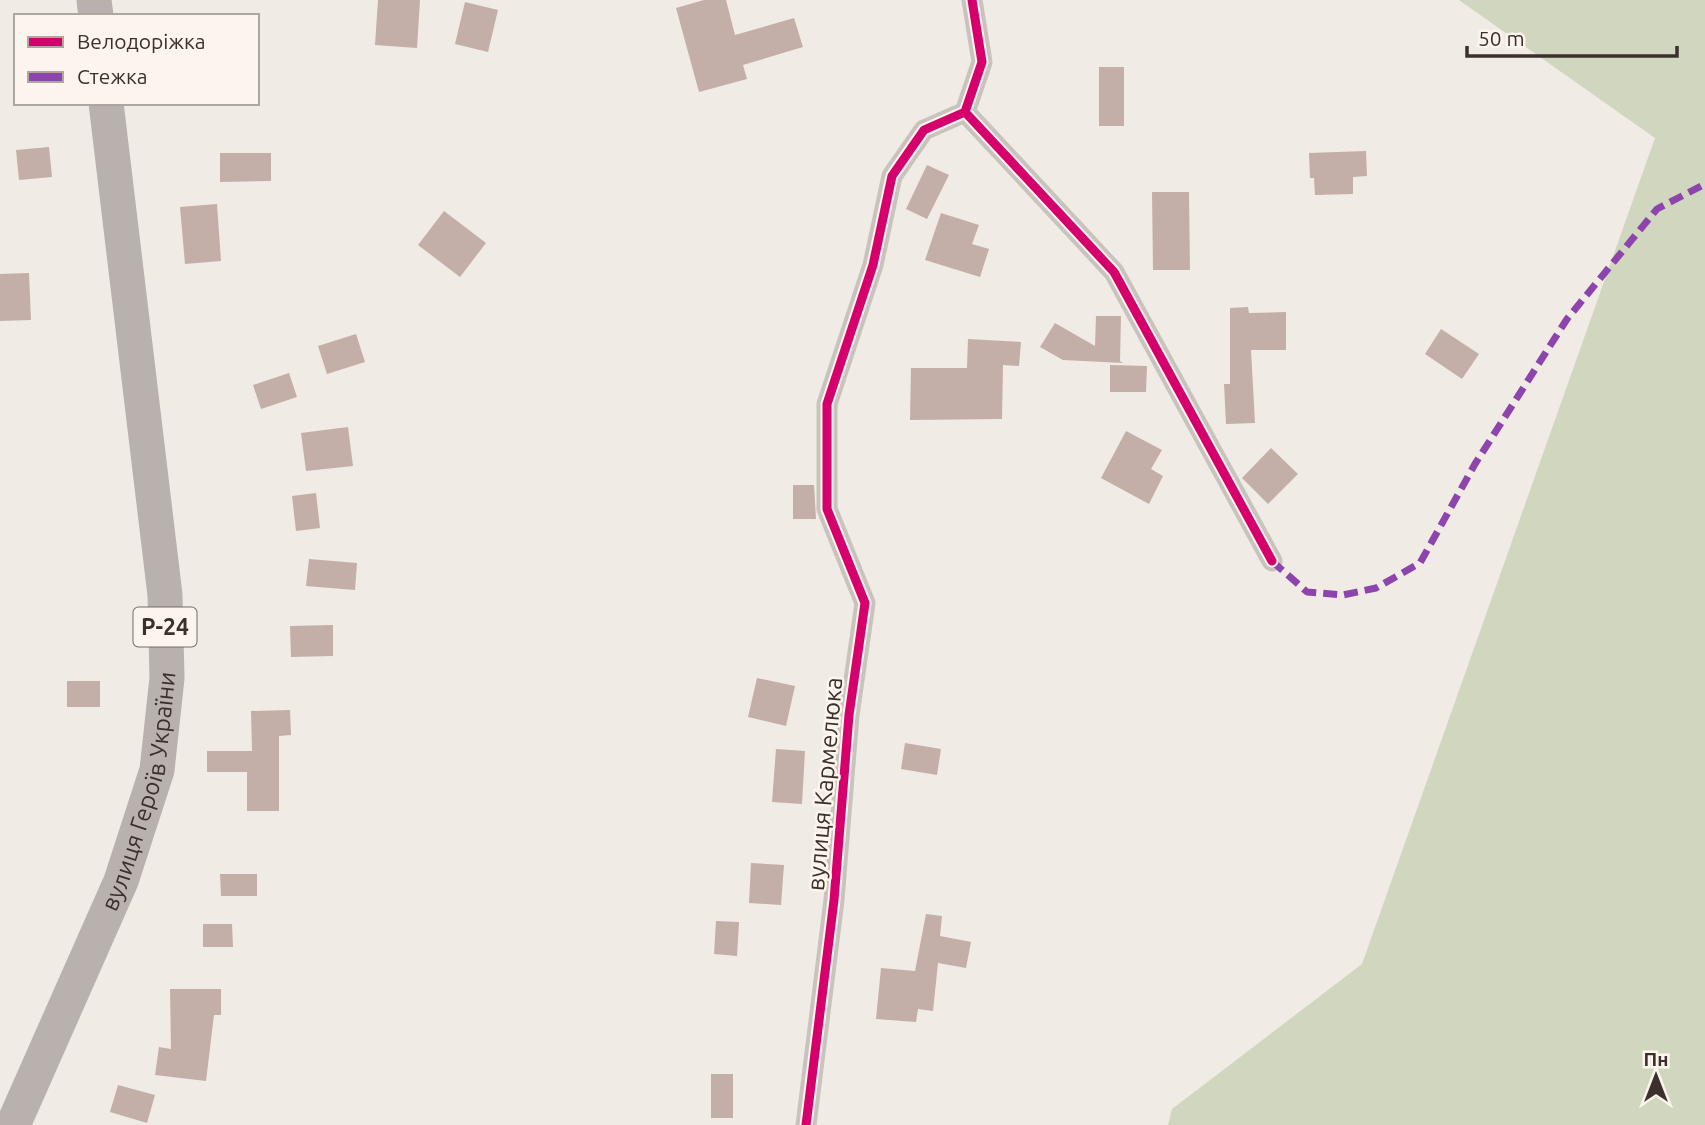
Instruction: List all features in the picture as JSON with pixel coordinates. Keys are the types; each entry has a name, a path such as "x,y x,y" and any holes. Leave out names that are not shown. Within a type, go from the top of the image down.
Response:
{"main road":[{"name":"вулиця Героїв України","path":"13,1125 121,881 157,770 167,678 164,594 106,105"}],"street":[{"path":"972,0 982,62 965,112 1114,272 1272,561"},
{"name":"вулиця Кармелюка","path":"806,1125 834,900 849,715 865,603 827,509 827,404 873,265 892,176 924,130 965,112"}],"green space":[{"path":"1459,0 1705,0 1705,1125 1168,1125 1172,1109 1362,964 1655,138"}],"building":[{"path":"378,0 420,0 417,48 375,45"},
{"path":"704,0 726,0 735,35 794,18 803,47 743,65 747,79 699,92 676,8"},
{"path":"465,2 498,10 488,52 455,44"},
{"path":"1099,67 1124,67 1124,126 1099,126"},
{"path":"49,147 52,177 19,180 16,150"},
{"path":"1366,151 1367,176 1353,177 1353,194 1315,195 1314,178 1310,178 1309,153"},
{"path":"220,153 271,153 271,181 220,182"},
{"path":"927,165 949,175 927,219 906,209"},
{"path":"1152,192 1189,192 1190,270 1153,270"},
{"path":"217,204 221,261 185,264 180,207"},
{"path":"444,211 486,243 460,277 418,245"},
{"path":"941,213 979,225 972,244 989,249 980,277 925,260"},
{"path":"29,273 31,320 0,321 0,274"},
{"path":"1248,307 1249,313 1286,312 1286,350 1251,350 1255,423 1226,424 1224,384 1230,384 1230,308"},
{"path":"1096,316 1121,316 1120,361 1123,363 1063,360 1040,347 1055,323 1095,346"},
{"path":"1441,329 1479,354 1462,379 1425,354"},
{"path":"356,334 365,362 327,374 318,346"},
{"path":"968,339 1021,342 1019,366 1003,365 1002,419 910,420 911,368 967,368"},
{"path":"1110,365 1147,366 1146,392 1110,392"},
{"path":"289,373 297,397 261,409 253,385"},
{"path":"348,427 353,466 306,471 301,433"},
{"path":"1126,431 1162,450 1151,469 1163,476 1149,504 1101,478"},
{"path":"1271,448 1298,474 1268,504 1242,478"},
{"path":"793,485 814,485 816,519 793,519"},
{"path":"316,493 320,528 296,531 292,496"},
{"path":"309,559 357,563 355,590 306,586"},
{"path":"333,625 333,656 291,657 290,626"},
{"path":"757,678 795,686 786,726 748,717"},
{"path":"67,681 100,681 100,707 67,707"},
{"path":"290,710 291,735 279,736 279,811 247,811 247,772 207,772 207,751 252,751 251,711"},
{"path":"905,743 941,749 937,775 901,769"},
{"path":"776,749 805,751 802,804 772,802"},
{"path":"751,863 784,865 781,905 749,903"},
{"path":"220,874 257,874 257,896 221,896"},
{"path":"926,914 942,916 940,936 971,942 966,968 938,963 933,1011 918,1009 916,1022 876,1019 881,968 915,971"},
{"path":"716,921 739,922 737,956 714,954"},
{"path":"203,924 232,924 233,947 203,947"},
{"path":"170,989 221,989 221,1015 214,1015 206,1081 155,1075 159,1047 171,1049"},
{"path":"711,1074 733,1074 733,1118 711,1118"},
{"path":"118,1085 155,1095 147,1123 110,1112"}],"marked path":[{"path":"1272,561 1307,592 1343,595 1376,588 1420,563 1475,464 1567,319 1657,209 1705,184"}],"cycle path":[{"path":"806,1125 834,900 849,715 865,603 827,509 827,404 873,265 892,176 924,130 965,112 982,62 972,0"},
{"path":"965,112 1114,272 1272,561"}]}
